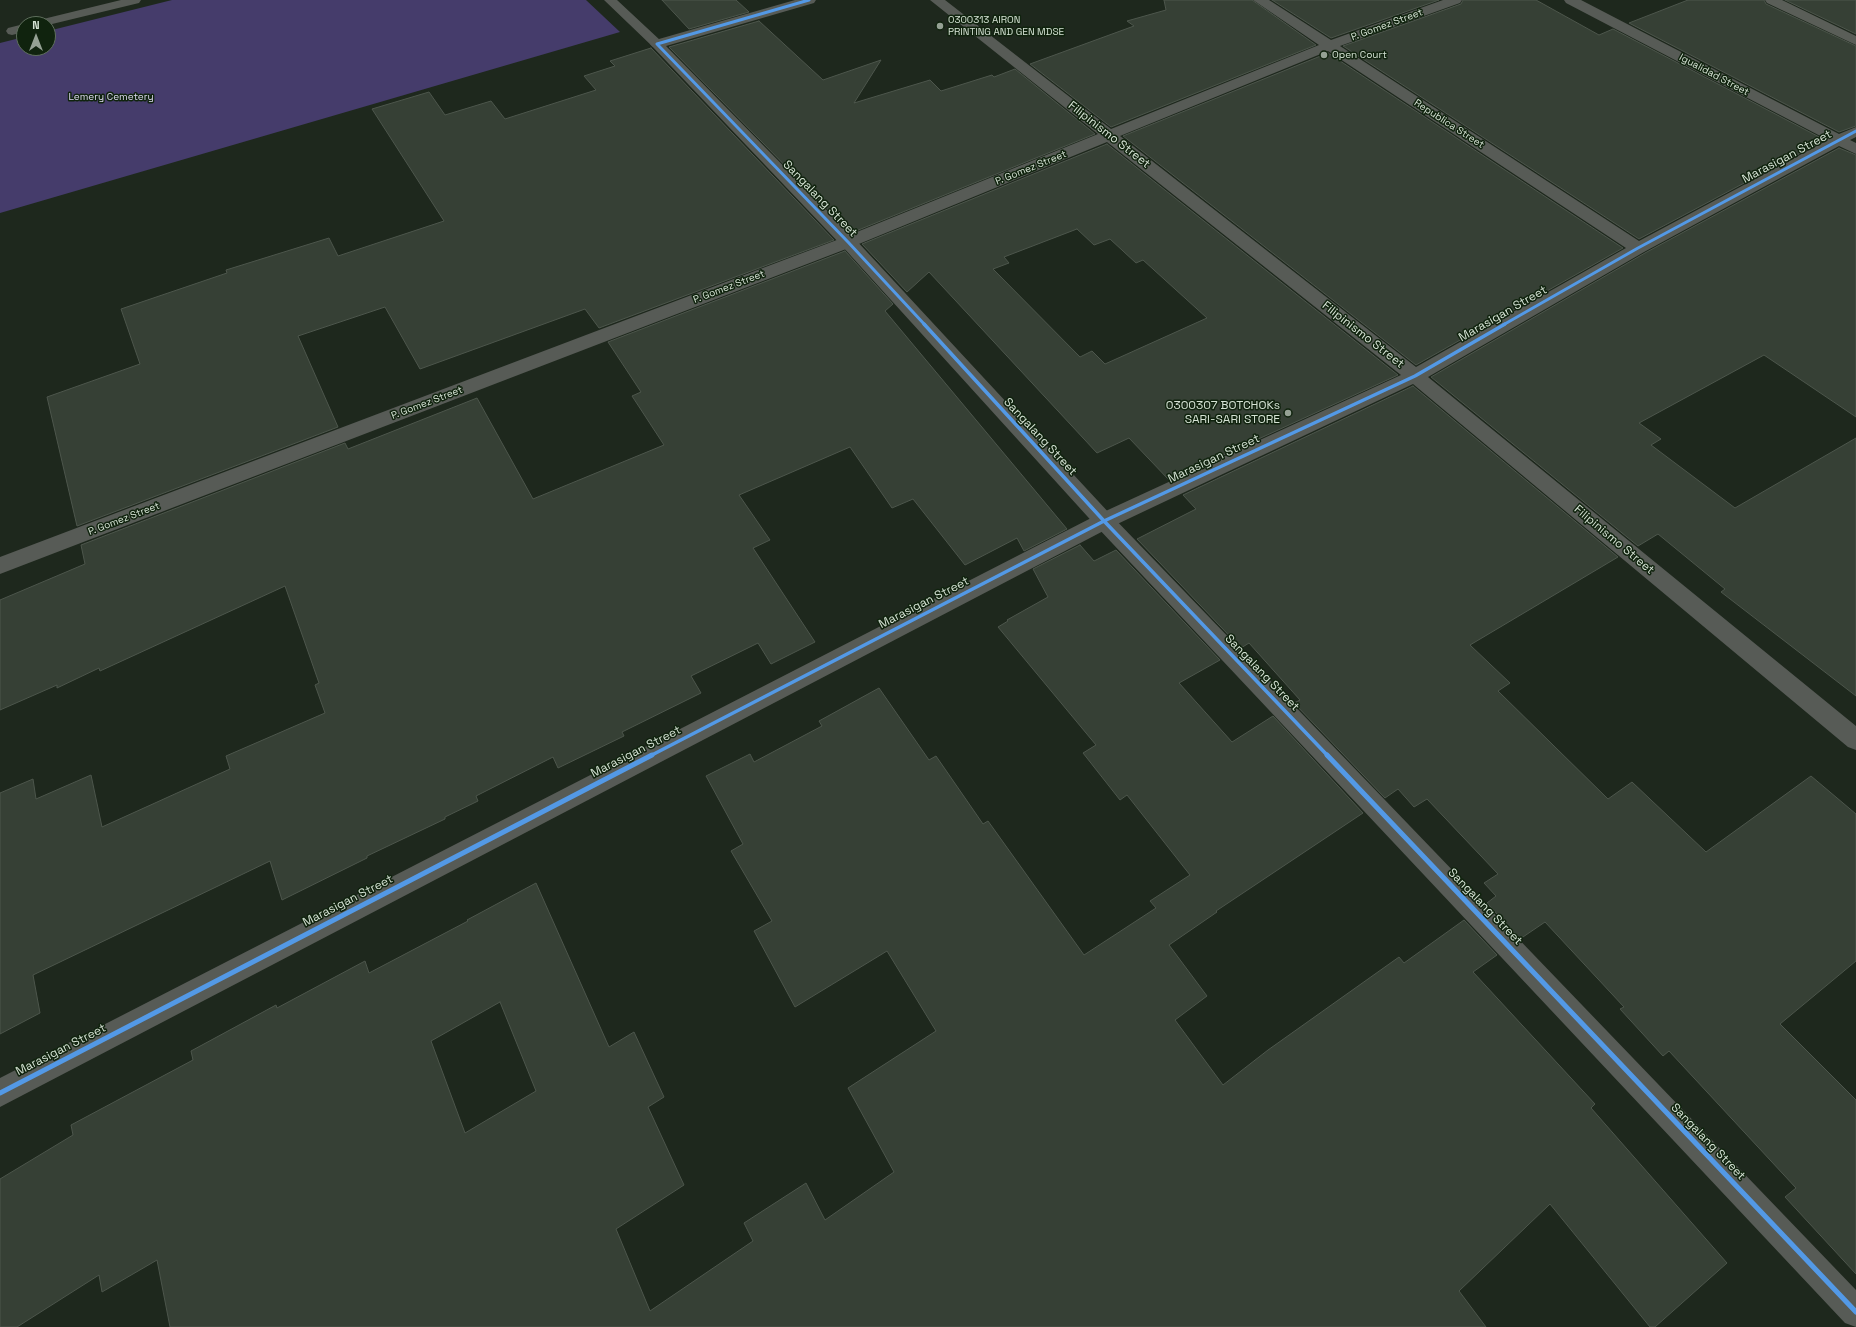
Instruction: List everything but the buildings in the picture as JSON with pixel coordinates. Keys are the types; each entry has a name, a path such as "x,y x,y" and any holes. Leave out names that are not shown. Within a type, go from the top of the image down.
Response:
{"main road":[{"path":"1772,0 1856,41"}],"street":[{"path":"657,44 809,0"},
{"name":"Filipinismo Street","path":"937,0 1415,376 1856,740"},
{"name":"Republica Street","path":"1260,0 1331,45 1638,248"},
{"name":"P. Gomez Street","path":"0,566 848,242 1331,45 1455,0"},
{"name":"Igualidad Street","path":"1571,0 1850,140"},
{"name":"Sangalang Street","path":"657,44 848,242 1104,521 1856,1312"},
{"name":"Marasigan Street","path":"0,1093 1104,521 1415,376 1638,248 1850,140"}],"lane":[{"path":"56,20 135,0"},
{"path":"610,0 657,44"}],"green space":[{"name":"Lemery Cemetery","path":"172,0 586,0 620,32 0,213 0,43 16,39 16,56 56,56 56,29"}],"cycle path":[{"path":"809,0 657,44 848,242 1104,521 1856,1312"},
{"path":"0,1093 1104,521 1415,376 1638,248 1856,131"}],"place":[{"name":"0300313 AIRON PRINTING AND GEN MDSE","path":"940,26"},
{"name":"Open Court","path":"1324,55"},
{"name":"0300307 BOTCHOKs SARI-SARI STORE","path":"1288,413"}]}
